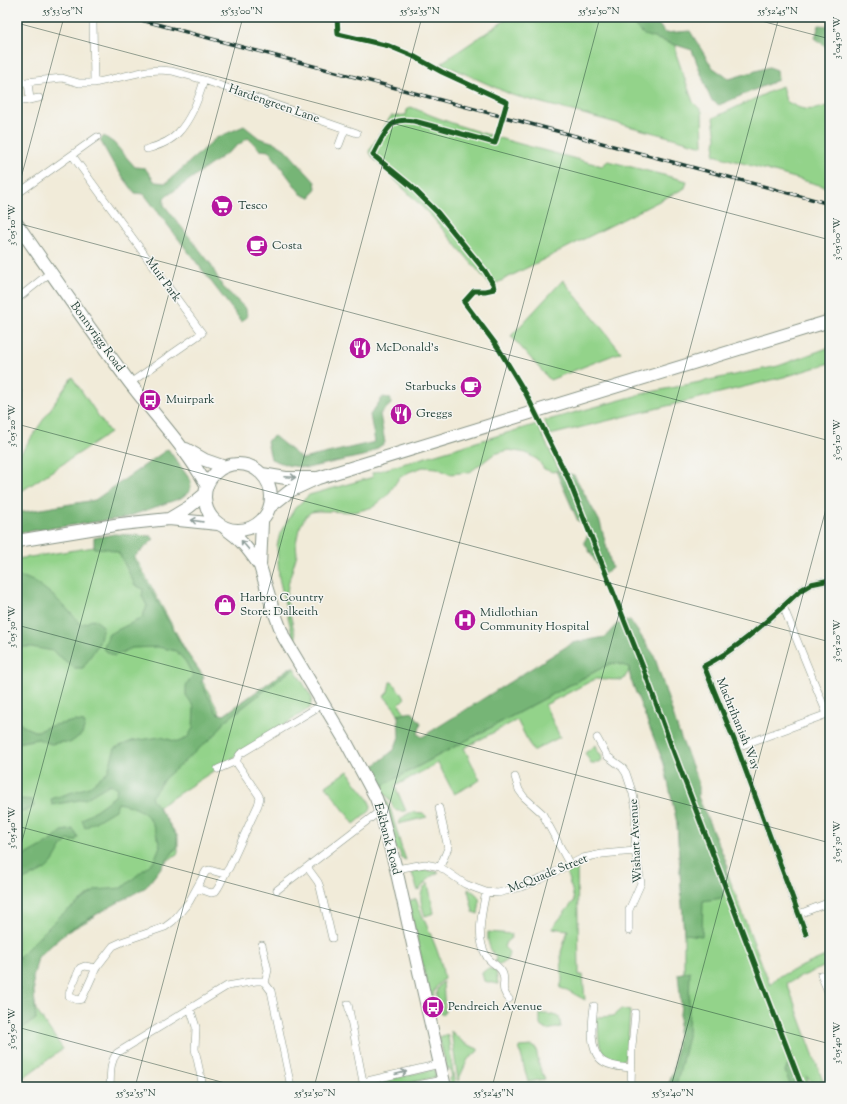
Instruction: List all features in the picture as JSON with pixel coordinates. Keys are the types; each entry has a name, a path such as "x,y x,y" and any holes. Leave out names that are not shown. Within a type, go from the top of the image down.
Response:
{"main road":[{"name":"Bonnyrigg Road","path":"17,224 130,383 182,446 198,469 206,490"},
{"path":"17,541 121,524 169,519 222,527 234,531 244,530 262,522 271,506 290,491 318,478 830,320"},
{"name":"Bonnyrigg Road","path":"182,446 206,460 225,467"},
{"path":"169,519 189,507 206,490 214,474 225,467 234,464 254,468 262,474 269,485 271,506"},
{"path":"262,474 286,478 318,478"},
{"path":"206,490 207,508 210,515 222,527"},
{"name":"Eskbank Road","path":"262,522 260,566 277,622 284,638 346,742 376,798 381,812 396,869 445,1083"},
{"name":"Eskbank Road","path":"222,527 237,536 260,566"}],"street":[{"path":"93,22 94,83"},
{"name":"Hardengreen Lane","path":"17,83 62,78 79,83 94,83 147,71 172,71 204,80 357,133"},
{"path":"147,149 163,144 178,134 194,110 204,80"},
{"path":"28,82 26,100 39,98"},
{"path":"339,145 345,129"},
{"path":"17,194 98,137"},
{"name":"Muir Park","path":"72,155 202,334 130,383"},
{"path":"17,299 51,272"},
{"path":"17,390 19,394 17,405"},
{"name":"Machrihanish Way","path":"806,934 737,747 704,666 720,658 739,645 801,590 811,584 830,580"},
{"path":"737,747 829,714 783,606"},
{"path":"218,769 236,762 240,754 323,704"},
{"name":"Wishart Avenue","path":"597,738 608,756 622,767 629,780 636,809 635,851 641,882 629,910 629,930"},
{"path":"197,888 212,893 217,890 260,802 258,794 236,762"},
{"path":"515,777 519,790 524,797 542,812 570,865"},
{"path":"439,808 448,848 440,867"},
{"path":"277,890 376,814 381,812"},
{"name":"McQuade Street","path":"396,869 426,864 440,867 465,884 486,892 498,893 521,887 583,858 593,855 635,851"},
{"path":"306,867 318,882 320,887 332,938"},
{"path":"96,968 85,966 80,968 68,993 71,998 77,1000 82,999 96,968 113,946 165,927 183,910 206,871 208,870 224,874"},
{"path":"486,892 481,917 482,943 486,955 492,963 502,971 504,976 504,990 509,999"},
{"path":"799,914 830,902"},
{"path":"262,945 268,970 266,983"},
{"path":"821,975 830,996"},
{"path":"110,1087 112,1059 117,1053 190,1008 232,985 262,981 266,983 271,991 291,1087"},
{"path":"348,1004 364,1084 440,1064"},
{"path":"594,1006 592,1019 594,1051 602,1061 607,1064 631,1068"},
{"path":"190,1008 197,1033 195,1049 203,1087"},
{"path":"631,1087 635,1013"},
{"path":"406,1087 445,1083"}],"green space":[{"path":"510,17 630,17 633,24 668,43 676,45 676,54 693,102 702,111 703,146 512,95 441,63"},
{"path":"630,17 653,17 665,33 690,31 712,67 729,79 769,67 777,70 778,80 719,105 711,100 692,50 644,35 633,24"},
{"path":"819,25 828,26 830,28 830,50 815,38"},
{"path":"782,86 786,101 803,109 812,109 830,105 830,188 714,155 716,137 713,118"},
{"path":"411,107 434,117 481,133 530,147 602,166 608,161 687,181 685,188 491,286 434,219 374,159 369,151 391,116 406,115 407,110"},
{"path":"244,126 259,138 275,143 285,149 315,182 316,188 310,198 301,194 269,151 260,150 248,138 164,198 164,205 210,263 222,286 246,309 247,316 242,322 144,194 135,193 114,165 100,140 104,136 114,143 135,167 145,168 155,182 166,183 216,138"},
{"path":"563,280 621,352 550,380 511,336"},
{"path":"830,347 830,363 784,377 550,435 544,421 646,393 778,366"},
{"path":"72,377 110,433 17,494 17,454 21,453"},
{"path":"383,397 390,398 391,404 380,414 385,443 367,455 307,468 287,465 271,459 267,441 274,436 302,459 375,442 370,415"},
{"path":"537,424 559,470 553,472 544,469 538,460 526,453 509,450 494,454 470,472 449,474 437,468 423,467 409,472 399,478 387,496 373,507 355,512 311,512 305,517 299,529 296,543 297,554 289,581 286,598 296,638 293,638 279,578 277,546 280,533 295,508 309,495 373,477 372,473"},
{"path":"168,449 191,481 190,491 181,498 124,518 17,533 17,513 95,500"},
{"path":"556,471 574,475 600,522 612,568 603,575 584,542 590,532 584,523 578,521"},
{"path":"114,534 151,536 154,539 133,558 182,646 204,677 201,683 217,713 224,715 289,668 294,668 224,722 216,734 165,778 151,797 177,836 177,847 146,887 70,929 38,957 33,978 36,1019 17,1032 17,963 19,957 60,916 96,890 122,888 154,861 160,846 154,828 147,816 136,808 128,805 118,803 115,810 85,828 82,820 115,796 117,788 110,784 85,799 52,805 51,799 89,787 108,771 115,748 132,741 161,737 178,742 187,738 193,728 194,707 186,695 186,686 193,675 185,661 176,651 158,647 132,648 114,656 103,649 109,634 142,618 147,606 142,596 143,589 135,585 119,553 109,549 94,548 94,538"},
{"path":"127,542 224,721 294,668 312,698 310,708 158,807 178,837 178,853 89,920 27,954 36,1010 63,1049 17,1082 17,559"},
{"path":"17,577 33,581 48,592 70,612 81,625 94,619 103,626 99,643 83,668 74,668 53,651 31,647 17,647"},
{"path":"630,620 654,655 679,733 698,781 698,797 728,866 722,898 703,901 702,936 684,934 677,823 664,764 631,680 629,667 616,663 609,664 378,788 370,769 394,750 399,737 398,715 412,712 421,723 418,734 422,737 572,643 605,637 617,624"},
{"path":"616,663 629,667 629,671 623,680 595,679 545,705 560,737 533,751 517,720 464,748 480,780 454,794 438,763 395,786 406,811 398,811 394,809 388,798 379,790 378,788 609,664"},
{"path":"390,682 392,682 405,698 399,704 406,714 398,715 396,710 384,696 388,692"},
{"path":"17,720 23,726 34,731 75,721 84,722 85,725 82,734 70,743 62,742 51,744 38,739 17,743"},
{"path":"596,745 598,752 601,754 602,760 600,763 591,763 585,753"},
{"path":"348,771 367,797 371,806 370,811 354,824 326,786"},
{"path":"384,796 391,811 406,860 401,858 399,850 396,850 381,800"},
{"path":"698,797 770,985 777,977 830,954 830,964 787,983 825,1087 816,1087 806,1076 810,1087 668,1087 674,1068 684,989 684,934 677,823"},
{"path":"17,800 32,800 34,806 30,809 17,812"},
{"path":"413,812 423,813 427,817 398,824 404,816"},
{"path":"73,829 78,837 76,840 68,840 47,868 17,883 17,860 51,841 62,831"},
{"path":"577,866 579,975 583,975 585,1000 567,990 560,988 562,981 561,952 568,930 552,928 574,901 566,872"},
{"path":"422,870 439,872 430,877 418,891 412,873 413,871"},
{"path":"428,883 434,913 425,916 421,902 421,894"},
{"path":"468,889 478,896 478,914 473,912"},
{"path":"416,899 440,958 444,979 434,990 434,1005 432,1005 408,901"},
{"path":"488,932 512,934 511,938 506,942 504,947 509,952 507,959 503,964 498,964 495,962 496,958 489,943"},
{"path":"487,969 494,969 498,984 484,981 482,973"},
{"path":"690,971 688,1036 676,1087 668,1087 674,1068 681,1005 678,974"},
{"path":"443,982 445,1012 442,1014 440,1012 436,992"},
{"path":"621,1009 630,1011 627,1051 626,1057 622,1062 615,1064 613,1060 608,1058 601,1050 598,1023 595,1022 597,1017 613,1016"},
{"path":"540,1014 549,1014 559,1017 561,1027 547,1030 540,1025"},
{"path":"451,1031 464,1043 478,1049 478,1051 468,1059 458,1081"},
{"path":"446,1035 448,1036 455,1087 450,1087 449,1078 452,1077 450,1069 447,1069 439,1037"},
{"path":"532,1046 536,1048 539,1065 545,1079 528,1082 519,1047"},
{"path":"789,1063 800,1087 791,1087 785,1071"},
{"path":"434,1069 436,1077 390,1087 371,1087 373,1083"}],"railway":[{"path":"130,17 830,204"}],"cycle path":[{"path":"337,17 338,34 389,46 413,56 442,72 507,102 495,143 414,121 401,120 391,125 373,155 411,186 438,213 485,271 493,284 494,289 474,291 464,302 497,346 526,394 568,478 644,670 671,745 802,1087"},
{"path":"806,934 737,747 704,666 743,641 801,590 811,584 830,580"}],"place":[{"name":"Tesco","path":"222,206"},
{"name":"Costa","path":"257,246"},
{"name":"McDonald's","path":"360,348"},
{"name":"Starbucks","path":"471,387"},
{"name":"Muirpark","path":"150,400"},
{"name":"Greggs","path":"401,414"},
{"name":"Harbro Country Store: Dalkeith","path":"225,605"},
{"name":"Midlothian Community Hospital","path":"465,620"},
{"name":"Pendreich Avenue","path":"433,1007"}]}
